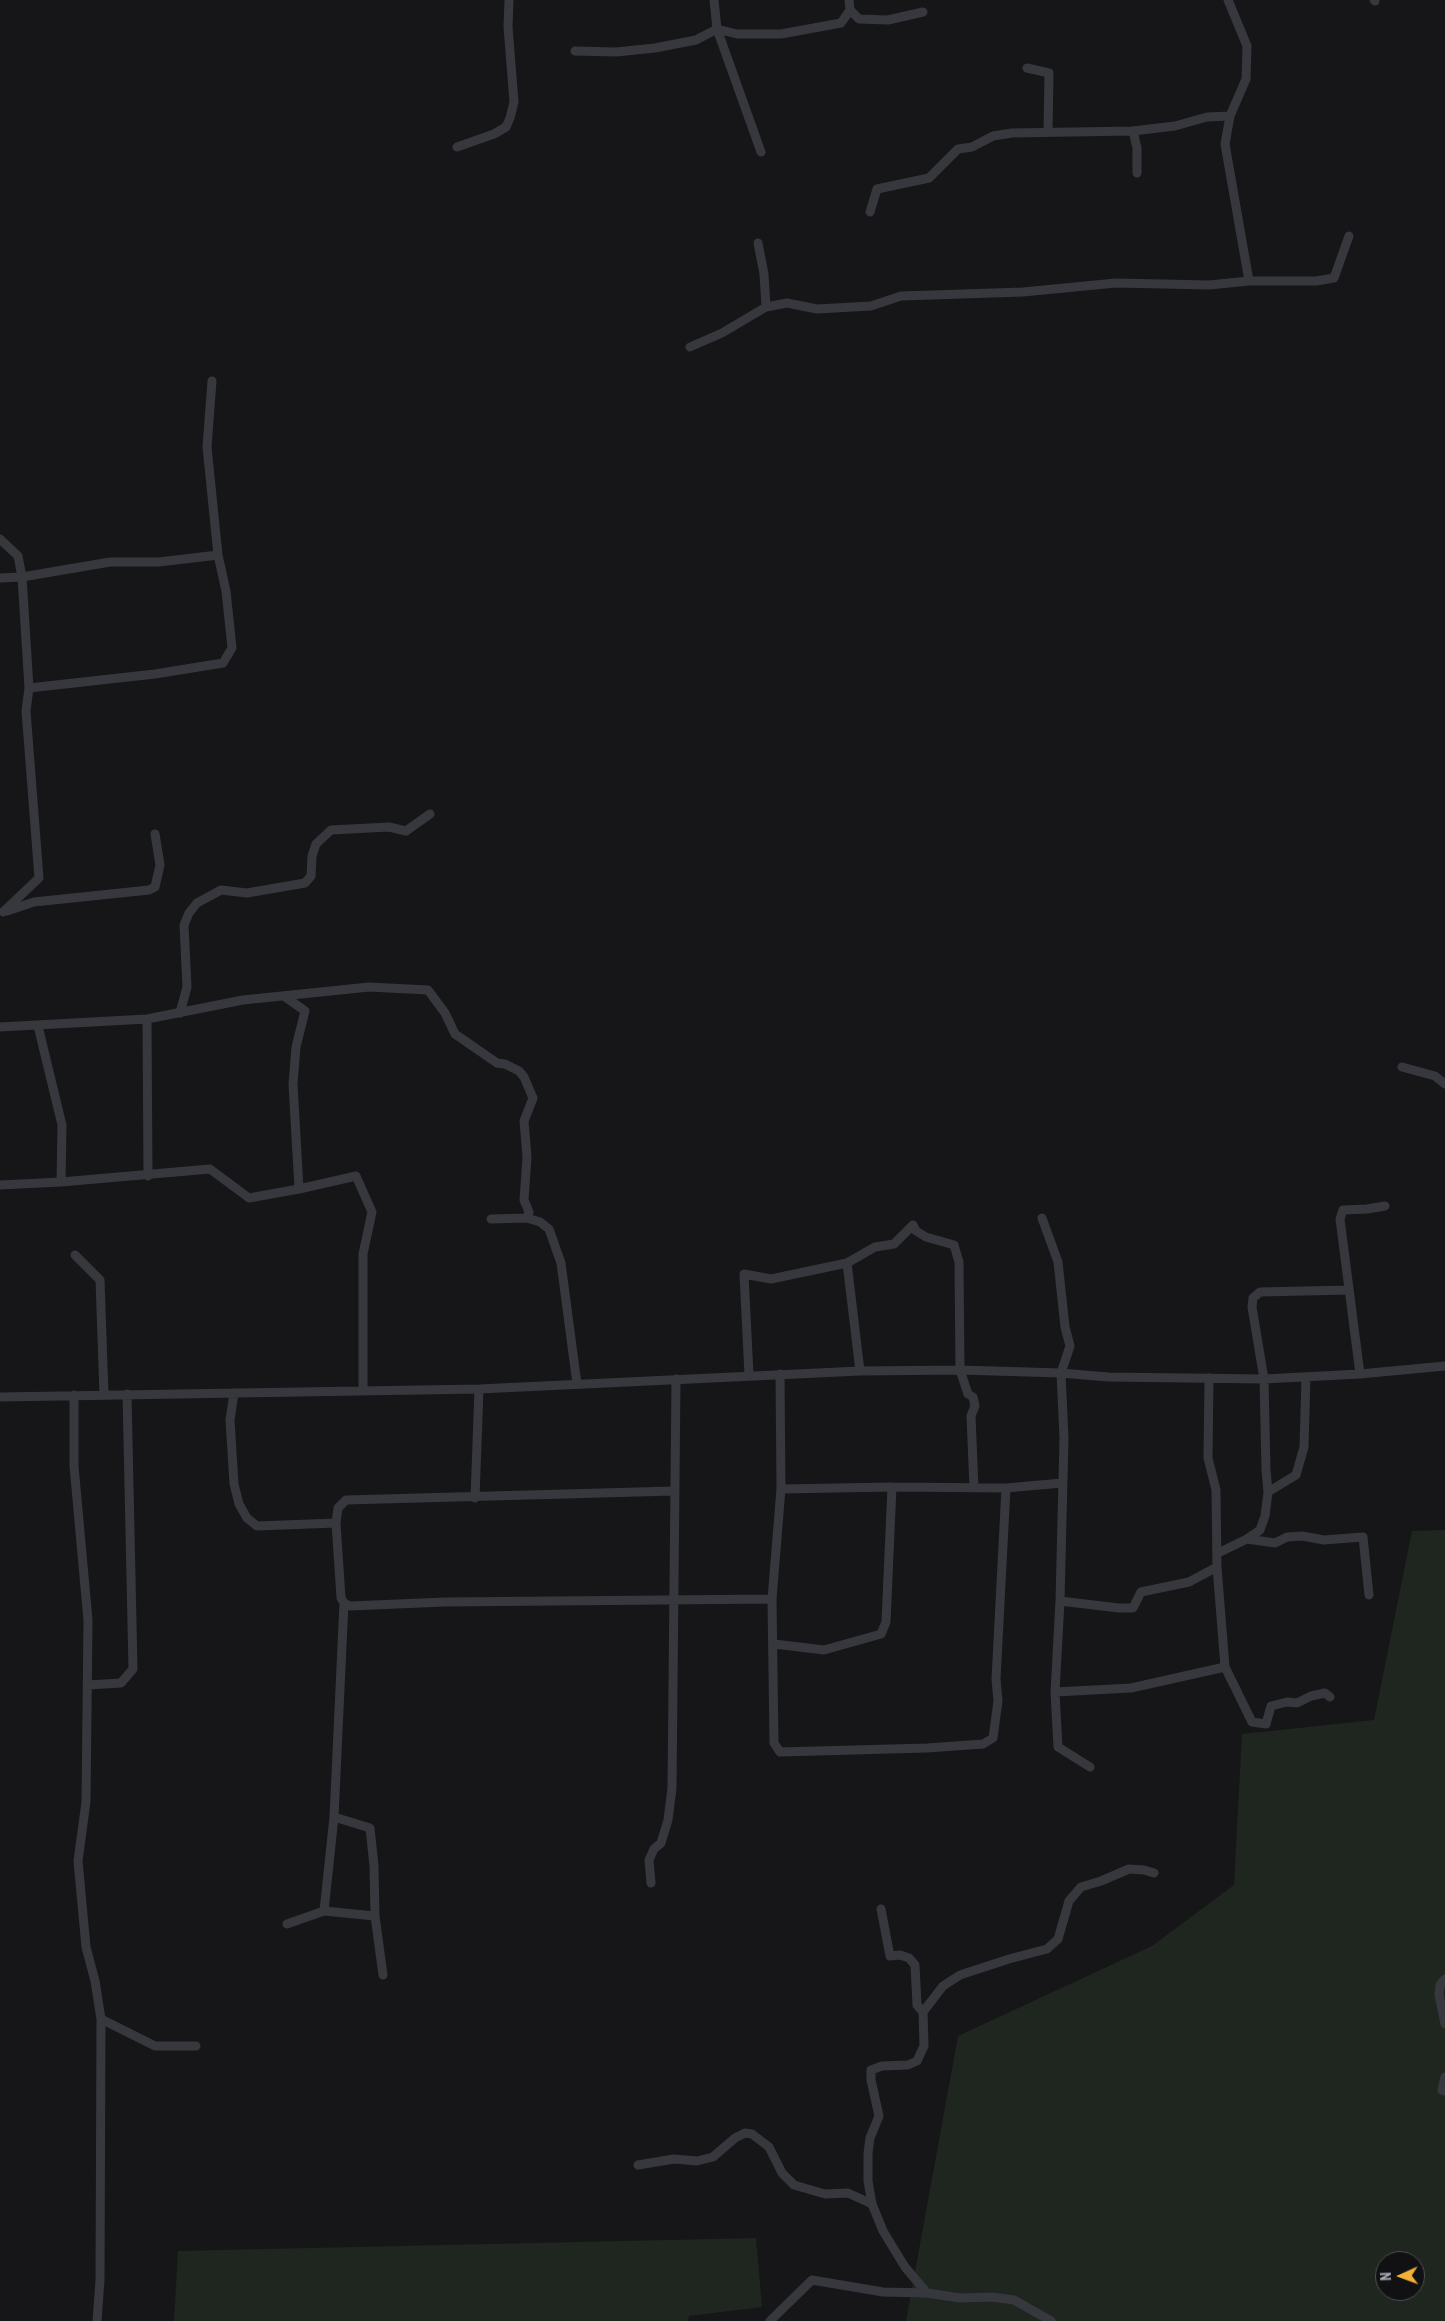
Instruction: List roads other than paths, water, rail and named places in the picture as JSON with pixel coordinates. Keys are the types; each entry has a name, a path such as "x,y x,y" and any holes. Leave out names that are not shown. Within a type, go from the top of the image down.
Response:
{"street":[{"path":"457,147 494,134 506,127 510,118 514,102 508,27 509,0"},
{"path":"714,0 717,29 761,152"},
{"path":"849,0 850,10 859,19 888,20 923,12"},
{"path":"1228,0 1247,46 1246,79 1230,116 1226,144 1249,281"},
{"path":"575,51 616,52 655,48 696,40 717,29 737,34 781,34 841,23 850,10"},
{"path":"1027,68 1049,73 1048,132"},
{"path":"870,212 877,188 929,178 958,149 972,147 993,136 1012,133 1133,131 1174,126 1207,118 1230,116"},
{"path":"1133,131 1137,148 1137,173"},
{"path":"690,347 722,332 766,307 787,303 817,309 871,306 901,296 1023,292 1116,283 1210,285 1249,281 1316,281 1334,278 1349,236"},
{"path":"758,243 764,274 766,307"},
{"path":"29,688 155,674 223,663 232,648 226,591 218,555 207,447 212,381"},
{"path":"0,539 18,556 22,577 29,688 26,711 39,878 2,912"},
{"path":"0,578 22,577 110,562 159,562 218,555"},
{"path":"180,1013 187,987 184,925 189,913 197,903 222,890 248,892 305,883 311,876 312,856 316,844 331,830 388,827 406,832 430,814"},
{"path":"2,912 34,902 148,890 155,887 160,865 155,834"},
{"path":"0,1028 147,1019 243,1000 369,987 428,990 446,1013 455,1034 497,1063 505,1064 524,1077 533,1098 524,1121 527,1158 524,1200 529,1212 528,1218"},
{"path":"284,996 305,1011 296,1047 293,1084 299,1189"},
{"path":"147,1019 148,1176"},
{"path":"38,1026 62,1125 61,1182"},
{"path":"1402,1067 1435,1076 1445,1084"},
{"path":"0,1185 148,1176 210,1169 249,1198 356,1176 372,1212 364,1254 363,1391"},
{"path":"1360,1374 1340,1219 1343,1210 1385,1206"},
{"path":"491,1219 528,1218 540,1222 549,1229 561,1263 576,1384"},
{"path":"1042,1218 1058,1262 1065,1327 1070,1346 1061,1373 1064,1438 1060,1601 1055,1692 1058,1747 1090,1767"},
{"path":"749,1376 744,1274 771,1278 847,1263 875,1247 894,1244 913,1225 916,1231 926,1237 954,1245 959,1262 960,1370 968,1394 972,1397 975,1406 970,1416 974,1488"},
{"path":"75,1255 100,1280 104,1395"},
{"path":"847,1263 860,1371"},
{"path":"1218,1553 1247,1540 1260,1530 1265,1516 1268,1492 1264,1379 1252,1306 1253,1298 1260,1292 1349,1290"},
{"path":"0,1398 127,1394 479,1389 860,1371 960,1370 1061,1373 1108,1377 1264,1379 1360,1374 1445,1366"},
{"path":"780,1374 781,1489 772,1599 774,1743 780,1752 927,1748 983,1744 993,1738 998,1701 996,1679 1006,1488"},
{"path":"1268,1492 1296,1474 1304,1447 1306,1377"},
{"path":"1209,1378 1208,1458 1216,1490 1217,1567 1225,1667 1252,1722 1266,1724 1271,1706 1286,1702 1297,1703 1311,1696 1325,1693 1330,1697"},
{"path":"651,1883 649,1860 654,1849 661,1843 668,1820 672,1788 672,1599 676,1379"},
{"path":"475,1498 479,1389"},
{"path":"234,1393 230,1420 234,1484 240,1504 247,1518 257,1526 336,1523"},
{"path":"88,1685 121,1683 134,1669 127,1394"},
{"path":"74,1395 74,1466 88,1620 86,1802 78,1860 86,1947 95,1981 101,2019 100,2280 97,2321"},
{"path":"781,1489 892,1487 1006,1488 1062,1482"},
{"path":"774,1644 824,1650 881,1634 886,1622 892,1487"},
{"path":"324,1911 334,1817 344,1604 341,1598 336,1523 338,1508 346,1500 375,1498 475,1498 674,1491"},
{"path":"1247,1540 1275,1543 1288,1537 1316,1537 1318,1540 1363,1537 1369,1595"},
{"path":"1060,1601 1133,1608 1141,1592 1189,1582 1217,1567"},
{"path":"344,1604 350,1606 672,1599 772,1599"},
{"path":"1055,1692 1131,1688 1225,1667"},
{"path":"334,1817 370,1828 374,1866 375,1916 383,1975"},
{"path":"923,2012 943,1986 960,1974 1048,1949 1058,1939 1070,1901 1080,1887 1101,1881 1129,1869 1154,1873"},
{"path":"881,1909 890,1956 900,1955 909,1958 915,1965 917,2005 923,2012 924,2046 917,2061 908,2065 882,2066 871,2070 871,2080 879,2116 870,2138 868,2180 872,2204 882,2231 905,2267 928,2293"},
{"path":"288,1924 324,1911 375,1916"},
{"path":"1445,1980 1440,1985 1439,1995 1445,2024"},
{"path":"101,2019 155,2046 196,2046"},
{"path":"1445,2077 1442,2081 1442,2090 1445,2091"},
{"path":"638,2165 674,2158 697,2161 713,2157 735,2138 745,2133 752,2134 769,2146 782,2173 794,2185 825,2194 848,2193 872,2204"},
{"path":"770,2321 812,2280 883,2292 928,2293 960,2298 992,2297 1014,2300 1051,2321"}]}
